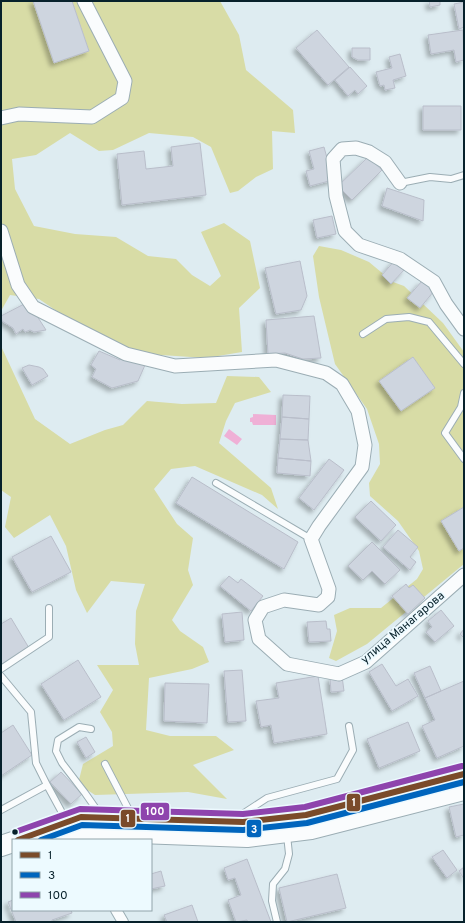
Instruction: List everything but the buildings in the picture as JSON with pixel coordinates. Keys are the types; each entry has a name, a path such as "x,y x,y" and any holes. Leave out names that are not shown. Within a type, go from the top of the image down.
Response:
{"main road":[{"path":"77,832 81,817 243,822 306,815 464,774"},
{"path":"25,839 77,832 248,837 311,829 464,790"},
{"path":"60,839 77,832"},
{"path":"1,846 12,842"},
{"path":"1,860 12,856"}],"street":[{"path":"1,118 19,114 92,117 122,98 125,81 84,1"},
{"path":"400,183 385,162 369,152 356,148 342,148 333,159 336,196 345,231 359,245 400,259 434,282 446,304 464,329"},
{"path":"1,231 18,285 33,308 126,354 175,366 276,360 326,373 342,384 358,411 364,445 362,467 319,526 312,539"},
{"name":"улица Манагарова","path":"312,539 329,589 328,597 319,605 284,600 263,607 255,620 258,639 287,664 339,674 366,662 464,575"},
{"path":"116,911 122,922"}],"lane":[{"path":"400,183 430,176 451,179 464,175"},
{"path":"363,334 386,320 408,317 429,322 464,364"},
{"path":"464,393 461,407 445,434 464,459"},
{"path":"216,483 312,539"},
{"path":"1,668 49,637 49,608"},
{"path":"1,676 31,712 36,763 47,785 77,832"},
{"path":"243,822 244,813 267,798 337,779 353,750 349,726"},
{"path":"91,729 79,727 58,740 56,751 62,764 85,793 102,818"},
{"path":"105,764 133,819"},
{"path":"1,810 47,785"},
{"path":"277,922 272,901 273,884 285,869 289,854 287,832"}],"green space":[{"path":"1,1 33,1 54,63 89,51 72,1 220,1 239,35 246,70 293,110 295,133 272,131 273,169 256,177 238,191 230,193 211,147 193,137 149,133 113,150 99,151 70,133 36,155 12,159 15,189 34,226 75,234 116,237 148,256 176,259 192,275 210,286 221,276 201,232 224,223 250,241 260,288 239,308 242,352 206,358 146,354 99,338 39,299 10,295 1,311"},
{"path":"319,246 341,250 369,262 393,282 404,286 443,323 464,352 464,507 441,521 459,551 464,548 464,564 367,644 336,661 329,658 337,631 334,615 350,608 381,608 417,579 423,569 419,551 398,521 370,496 369,483 380,464 379,444 367,409 335,364 319,297 313,256","holes":["413,357 434,387 401,411 379,381"]},
{"path":"1,346 35,419 70,444 105,430 123,425 147,401 182,404 216,403 227,376 259,377 271,392 235,403 226,421 219,443 271,488 278,509 262,495 195,466 171,469 154,489 177,524 193,538 188,570 193,585 172,620 180,631 203,647 209,662 192,669 149,678 146,730 170,736 216,736 234,750 193,765 227,799 188,792 95,795 78,784 83,764 113,746 112,732 100,712 113,690 97,665 139,665 135,644 136,611 145,584 111,581 87,613 76,590 66,546 50,515 14,538 5,527 11,497 1,490"}],"shaded area":[{"path":"253,414 276,415 276,425 253,425 252,422 250,422 250,418 253,417"},
{"path":"229,429 242,439 237,445 224,436"}],"transit line":[{"name":"100","path":"15,832 80,809 243,814 305,807 462,766"},
{"name":"1","path":"21,839 81,817 243,822 306,815 464,774"},
{"name":"3","path":"44,839 82,825 243,830 307,823 464,782"}]}
